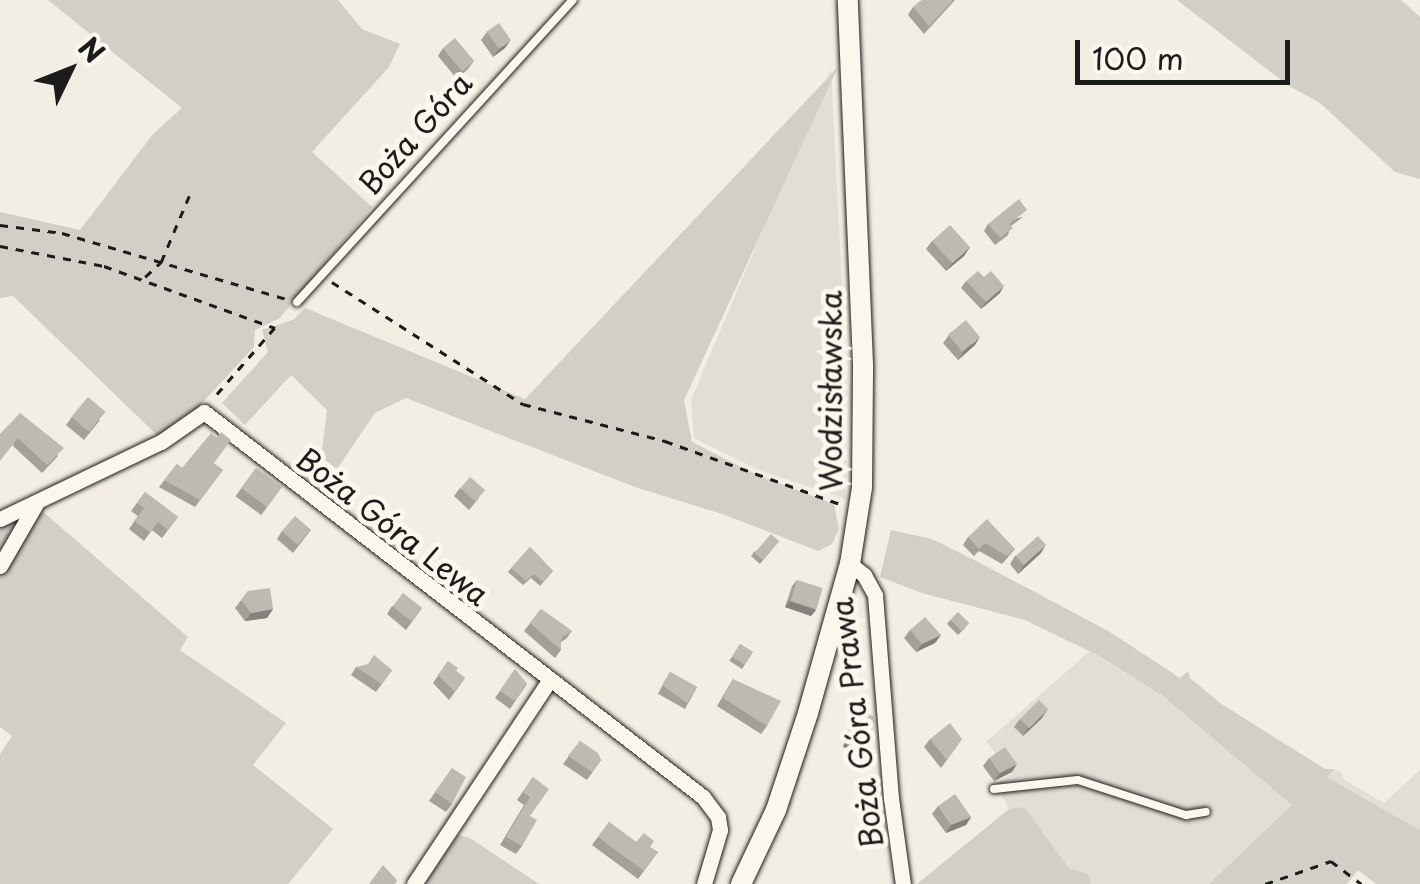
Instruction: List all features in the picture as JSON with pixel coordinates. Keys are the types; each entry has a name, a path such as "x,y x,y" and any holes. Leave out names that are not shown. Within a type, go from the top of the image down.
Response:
{"main road":[{"name":"Wodzisławska","path":"741,884 776,810 798,749 850,564 859,510 865,436 864,364 848,0"}],"street":[{"path":"0,519 161,442 204,412"},
{"name":"Boża Góra Lewa","path":"204,412 711,805 720,830 704,884"},
{"path":"0,566 37,502"},
{"name":"Boża Góra Prawa","path":"850,564 864,575 875,596 891,798 903,884"},
{"path":"414,884 549,682"}],"lane":[{"name":"Boża Góra","path":"297,302 573,0"},
{"path":"994,789 1078,780 1186,815 1206,812"}],"path":[{"path":"143,279 161,262 189,196"},
{"path":"0,225 62,233 297,302"},
{"path":"0,246 75,258 274,328 204,412"},
{"path":"330,280 523,404 665,441 859,510"},
{"path":"1265,884 1332,861 1361,884"}],"shaded area":[{"path":"48,0 338,0 362,29 400,44 389,67 312,152 372,207 280,318 255,330 254,347 190,416 159,437 13,296 0,298 0,212 80,230 153,134 182,108"},
{"path":"1177,0 1401,0 1420,17 1420,179 1395,172 1320,103 1289,86"},
{"path":"838,67 684,400 692,442 755,474 834,504 839,529 832,544 818,551 725,515 635,487 406,398 375,413 337,469 321,457 327,410 291,375 245,425 222,403 268,352 262,330 293,320 305,308 525,399"},
{"path":"831,69 847,385 846,499 761,471 694,438 691,400"},
{"path":"41,510 188,637 180,650 286,723 253,765 333,829 288,884 0,884 0,754 12,736 0,727 0,524"},
{"path":"891,530 932,539 980,563 1110,632 1180,678 1188,671 1190,678 1220,703 1325,769 1334,769 1327,777 1420,830 1420,884 1376,884 1358,870 1347,884 1209,884 1292,805 1163,696 1099,656 1025,620 922,593 880,577"},
{"path":"1090,651 1163,696 1293,805 1209,884 1091,884 1088,874 1069,868 1024,807 1009,809 996,785 1013,773 986,742"},
{"path":"1334,769 1342,773 1343,779 1384,803 1420,770 1420,830 1326,776"},
{"path":"1024,807 1069,868 1088,874 1091,884 917,884 1009,809"},
{"path":"458,835 470,838 539,884 424,884"}],"building":[{"path":"922,0 953,0 929,26 913,7"},
{"path":"499,23 511,40 499,49 487,32"},
{"path":"455,38 474,61 462,71 443,48"},
{"path":"1019,199 1027,210 1009,224 1013,228 1000,238 988,224"},
{"path":"950,225 970,247 952,263 932,241"},
{"path":"978,271 984,277 991,271 1004,286 986,302 966,281"},
{"path":"966,320 980,337 962,352 948,334"},
{"path":"88,397 106,412 89,432 71,417"},
{"path":"20,413 64,448 47,465 18,438 0,461 0,434"},
{"path":"221,432 231,440 214,463 223,470 200,500 164,480 177,464 182,468 211,433 217,438"},
{"path":"256,468 282,487 267,507 241,488"},
{"path":"470,477 485,490 475,501 460,488"},
{"path":"145,492 178,517 168,530 158,522 150,532 134,521 144,508 137,503"},
{"path":"295,516 311,530 298,545 282,531"},
{"path":"987,519 1015,549 1007,556 985,543 979,549 968,537"},
{"path":"771,534 779,541 763,560 755,553"},
{"path":"1038,536 1046,545 1024,565 1016,556"},
{"path":"530,547 553,571 543,582 534,574 526,581 511,568"},
{"path":"797,580 823,588 816,609 791,601"},
{"path":"270,588 273,609 251,613 241,600 248,591"},
{"path":"403,593 422,608 411,621 393,606"},
{"path":"541,609 572,631 561,638 561,650 530,623"},
{"path":"958,612 969,623 962,631 950,620"},
{"path":"925,617 941,635 922,644 910,630"},
{"path":"740,644 753,652 745,665 732,657"},
{"path":"374,655 392,670 382,684 356,667 368,664"},
{"path":"448,661 465,678 455,692 438,675"},
{"path":"515,669 527,684 515,701 500,691"},
{"path":"670,672 697,687 687,703 662,685"},
{"path":"733,679 781,701 767,726 723,698"},
{"path":"1039,700 1048,709 1029,728 1020,719"},
{"path":"863,713 876,717 868,744 848,738 855,717 861,719"},
{"path":"950,723 962,739 947,760 930,739"},
{"path":"580,741 598,753 601,760 592,772 568,756"},
{"path":"1005,747 1017,764 1000,773 989,758"},
{"path":"452,768 466,777 452,804 435,792"},
{"path":"533,777 549,789 530,816 537,820 522,846 506,837 530,797 523,792"},
{"path":"955,794 971,817 951,825 938,806"},
{"path":"609,822 636,842 644,833 654,841 650,847 658,852 644,871 598,837"},
{"path":"383,865 397,880 395,884 369,884"}]}
